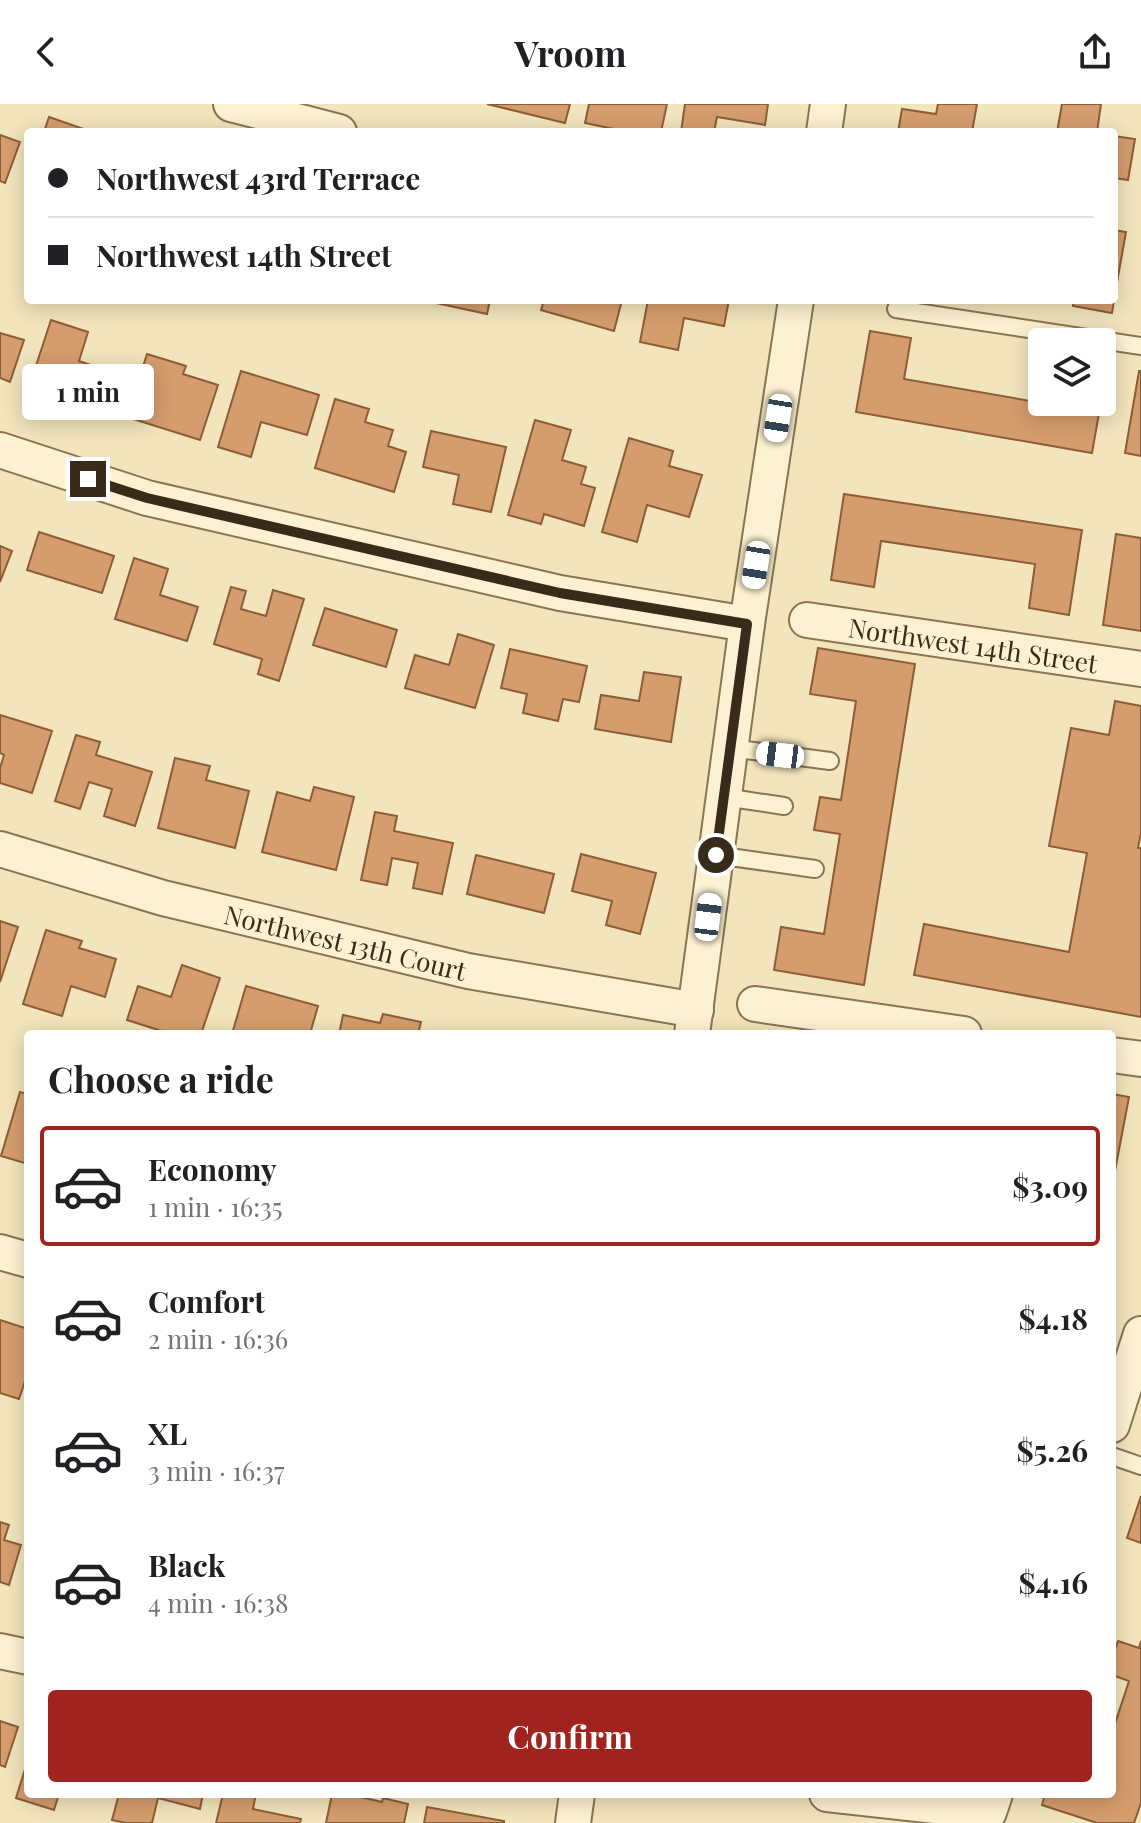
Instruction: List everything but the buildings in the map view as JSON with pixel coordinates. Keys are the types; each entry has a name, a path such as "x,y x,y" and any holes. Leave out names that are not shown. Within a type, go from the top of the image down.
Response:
{"street":[{"path":"231,104 324,128"},
{"path":"825,128 828,104"},
{"path":"694,1022 747,624 795,304"},
{"path":"0,450 147,498 560,593 747,624"},
{"name":"Northwest 14th Street","path":"807,620 1141,669"},
{"name":"Northwest 13th Court","path":"0,849 163,898 694,1022"},
{"path":"755,1004 936,1030"},
{"path":"1116,1056 1141,1059"},
{"path":"0,1252 24,1259"},
{"path":"1116,1412 1141,1334"},
{"path":"0,1651 24,1656"},
{"path":"573,1823 576,1798"},
{"path":"869,1798 995,1810"}],"lane":[{"path":"896,309 1141,346"},
{"path":"731,748 830,761"},
{"path":"724,797 784,806"},
{"path":"716,855 815,869"},
{"path":"1116,1457 1141,1466"}],"route":[{"path":"88,479 147,498 560,593 747,624 716,855"}]}
